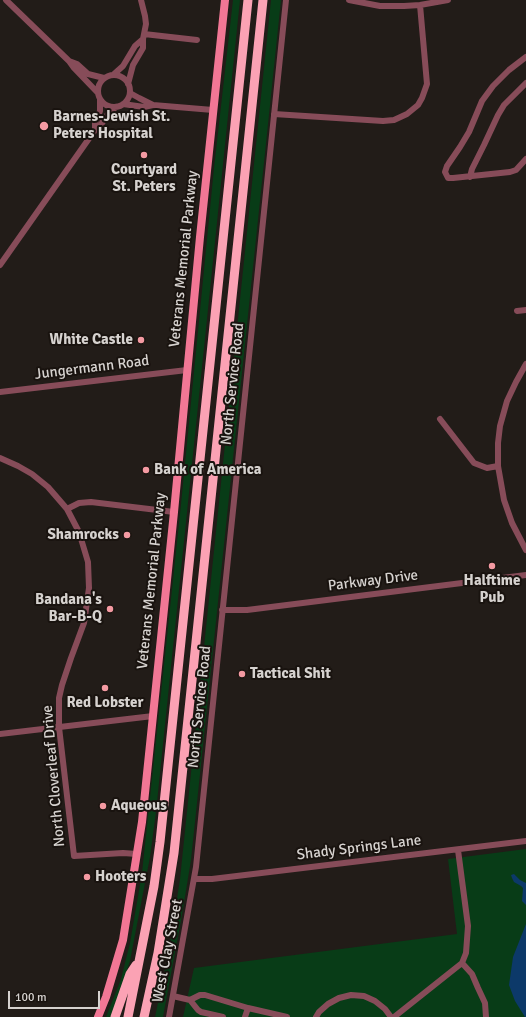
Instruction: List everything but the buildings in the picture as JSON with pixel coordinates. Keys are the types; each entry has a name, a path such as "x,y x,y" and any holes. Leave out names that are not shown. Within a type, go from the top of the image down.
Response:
{"highway":[{"path":"128,1017 154,886 163,821 248,0"},
{"path":"144,1017 152,985 164,921 175,845 263,0"},
{"path":"115,1017 130,974 140,959"},
{"path":"149,1017 152,985"}],"main road":[{"name":"Veterans Memorial Parkway","path":"98,1017 119,957 142,822 225,0"}],"street":[{"path":"6,0 69,61 98,93"},
{"path":"0,265 94,130 100,126 108,114 116,107 123,104 128,98 130,93 128,84 133,65 143,48 145,16 141,0"},
{"name":"North Service Road","path":"193,890 286,0"},
{"path":"349,0 380,6 420,5 448,0"},
{"path":"274,114 383,121 394,120 413,110 422,98 426,84 420,5"},
{"path":"143,36 197,40"},
{"path":"94,130 100,111 98,85 104,78 113,75 123,66 143,36"},
{"path":"526,57 504,75 482,101 469,132 447,166 445,172 448,178 510,172 516,170 526,159"},
{"path":"69,61 77,64 88,74 104,78"},
{"path":"113,75 122,77 128,84"},
{"path":"470,177 472,169 498,115 504,105 526,83"},
{"path":"130,93 152,105"},
{"path":"100,100 106,105 116,107"},
{"path":"123,104 144,107 152,105 213,110"},
{"path":"516,311 526,310"},
{"path":"526,364 507,401 500,426 498,443 498,466 504,500 512,523 526,550"},
{"name":"Jungermann Road","path":"0,392 187,370"},
{"path":"440,418 474,463 487,468 498,466"},
{"name":"North Cloverleaf Drive","path":"0,458 32,474 48,487 67,509 79,532 86,552 89,588 84,623 59,698 59,727 74,856 123,853 137,854"},
{"path":"67,509 79,503 91,502 174,512"},
{"name":"Parkway Drive","path":"222,610 247,610 526,575"},
{"path":"0,734 152,716"},
{"name":"Shady Springs Lane","path":"195,879 212,879 526,841"},
{"path":"394,1017 462,963 466,953 468,926 458,850"},
{"name":"West Clay Street","path":"169,1017 193,890"},
{"path":"462,963 472,974 485,1003 486,1017"},
{"path":"190,1000 200,995 205,995 248,1008 287,1017"},
{"path":"316,1017 328,1004 339,998 351,995 364,996 375,1001 385,1008 391,1017"},
{"path":"173,996 190,1000 198,1010 202,1012 223,1017"},
{"path":"245,1017 248,1008"}],"green space":[{"path":"233,0 240,0 156,812 150,857 130,961 111,1017 106,1017 121,979 130,943 142,873 181,504 214,168"},
{"path":"271,0 281,0 191,860 163,1017 155,1017 169,950 180,879"},
{"path":"526,849 526,1017 183,1017 194,968 457,934 448,859"}],"water":[{"path":"514,874 526,883 526,905 522,901 523,888 514,882 511,875"},
{"path":"526,924 525,1017 515,1001 509,985 513,957"}],"place":[{"name":"Barnes-Jewish St. Peters Hospital","path":"44,126"},
{"name":"Courtyard St. Peters","path":"144,155"},
{"name":"White Castle","path":"141,340"},
{"name":"Bank of America","path":"146,470"},
{"name":"Shamrocks","path":"127,535"},
{"name":"Halftime Pub","path":"492,566"},
{"name":"Bandana's Bar-B-Q","path":"110,609"},
{"name":"Tactical Shit","path":"242,674"},
{"name":"Red Lobster","path":"105,688"},
{"name":"Aqueous","path":"103,806"},
{"name":"Hooters","path":"87,877"}]}
